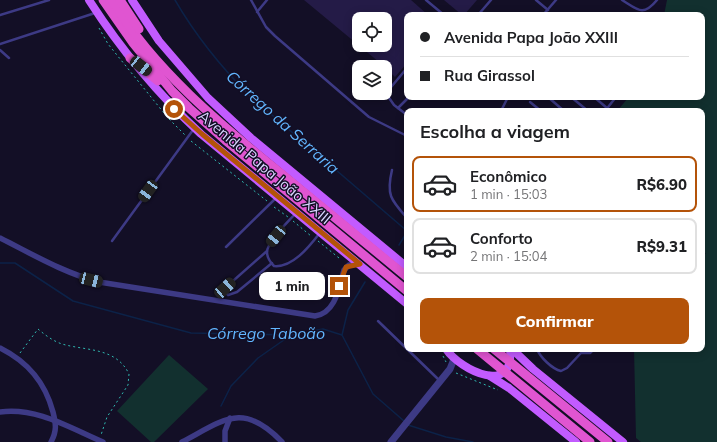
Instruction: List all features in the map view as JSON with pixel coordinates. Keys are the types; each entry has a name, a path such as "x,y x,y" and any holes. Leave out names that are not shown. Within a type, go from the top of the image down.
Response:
{"highway":[{"name":"Avenida Papa João XXIII","path":"104,0 133,43 172,91 324,229 404,289"},
{"name":"Avenida Papa João XXIII","path":"112,0 135,33 164,67 214,118 404,275"},
{"path":"120,0 164,67"},
{"path":"130,58 172,91"},
{"path":"481,352 590,442"},
{"path":"498,352 608,442"}],"main road":[{"name":"Avenida Papa João XXIII","path":"89,0 130,58 174,109 277,197 324,229 360,264 404,301"},
{"name":"Avenida Papa João XXIII","path":"132,0 160,41 208,98 251,138 404,264"},
{"path":"445,352 462,365 477,373 490,376 508,388 576,442"},
{"path":"490,376 502,372 506,368 509,364 511,352"},
{"path":"514,352 533,369 624,442"}],"street":[{"path":"0,238 64,270 83,278 99,282 315,316 323,315 329,309 336,295 346,267 360,264"},
{"path":"0,348 17,357 35,374 45,388 55,422 55,435 51,442"},
{"path":"391,442 441,381 450,369 454,358"},
{"path":"450,369 462,365"},
{"path":"0,412 11,410 32,412 101,441"},
{"path":"182,442 230,418 244,417 256,421 268,429 282,442"},
{"path":"225,442 225,432 230,418"},
{"path":"213,426 225,432"}],"lane":[{"path":"0,15 49,0"},
{"path":"251,0 266,26 275,36 357,107 369,116 404,134"},
{"path":"257,12 267,0"},
{"path":"426,0 440,12"},
{"path":"481,12 491,0"},
{"path":"536,0 548,10 556,0"},
{"path":"622,0 635,9 644,11 657,0"},
{"path":"0,44 97,12"},
{"path":"0,50 9,58"},
{"path":"404,72 387,92 388,98 404,113"},
{"path":"398,108 406,100"},
{"path":"551,100 561,108"},
{"path":"574,100 584,108"},
{"path":"597,100 604,108"},
{"path":"608,108 614,100"},
{"path":"530,102 537,108"},
{"path":"112,241 195,128"},
{"path":"392,170 388,189 395,204 404,214"},
{"path":"226,247 277,197"},
{"path":"272,263 237,292 228,295 223,290 267,251 270,244 297,212"},
{"path":"267,251 268,260 274,266 280,266 291,262 312,244 324,229"},
{"path":"378,321 404,346"},
{"path":"410,352 441,381"},
{"path":"539,352 541,356 557,370 561,371 567,368 581,353 591,352"}],"path":[{"path":"17,357 38,329 52,340 61,344 101,350 116,358 129,374 128,385 107,417 101,441"},
{"path":"443,352 450,369 459,375 502,391"}],"green space":[{"path":"667,0 717,0 717,442 641,442 636,438 634,352 705,352 705,108 620,108 626,100 705,100 705,12 665,12"},
{"path":"169,355 208,389 154,442 151,442 117,411"}],"building":[{"path":"304,0 411,0 425,12 404,12 404,66 395,77 392,74 392,60 377,60 367,52 392,52 392,12 352,12 352,40"},
{"path":"444,0 477,0 467,12 458,12"}],"waterway":[{"name":"Córrego da Serraria","path":"175,0 210,51 250,96 404,228"},
{"name":"Córrego da Serraria","path":"399,245 404,237"},
{"name":"Córrego Taboão","path":"0,263 15,263 73,301 191,333 292,335 323,329 342,335 373,394 404,421"},
{"name":"Córrego da Serraria","path":"342,335 348,310 365,282"},
{"path":"221,406 231,386 258,358 291,335"},
{"name":"Córrego Taboão","path":"408,425 446,437 473,442"}],"route":[{"path":"174,109 202,134 360,264 349,265 346,267 339,286"}]}
